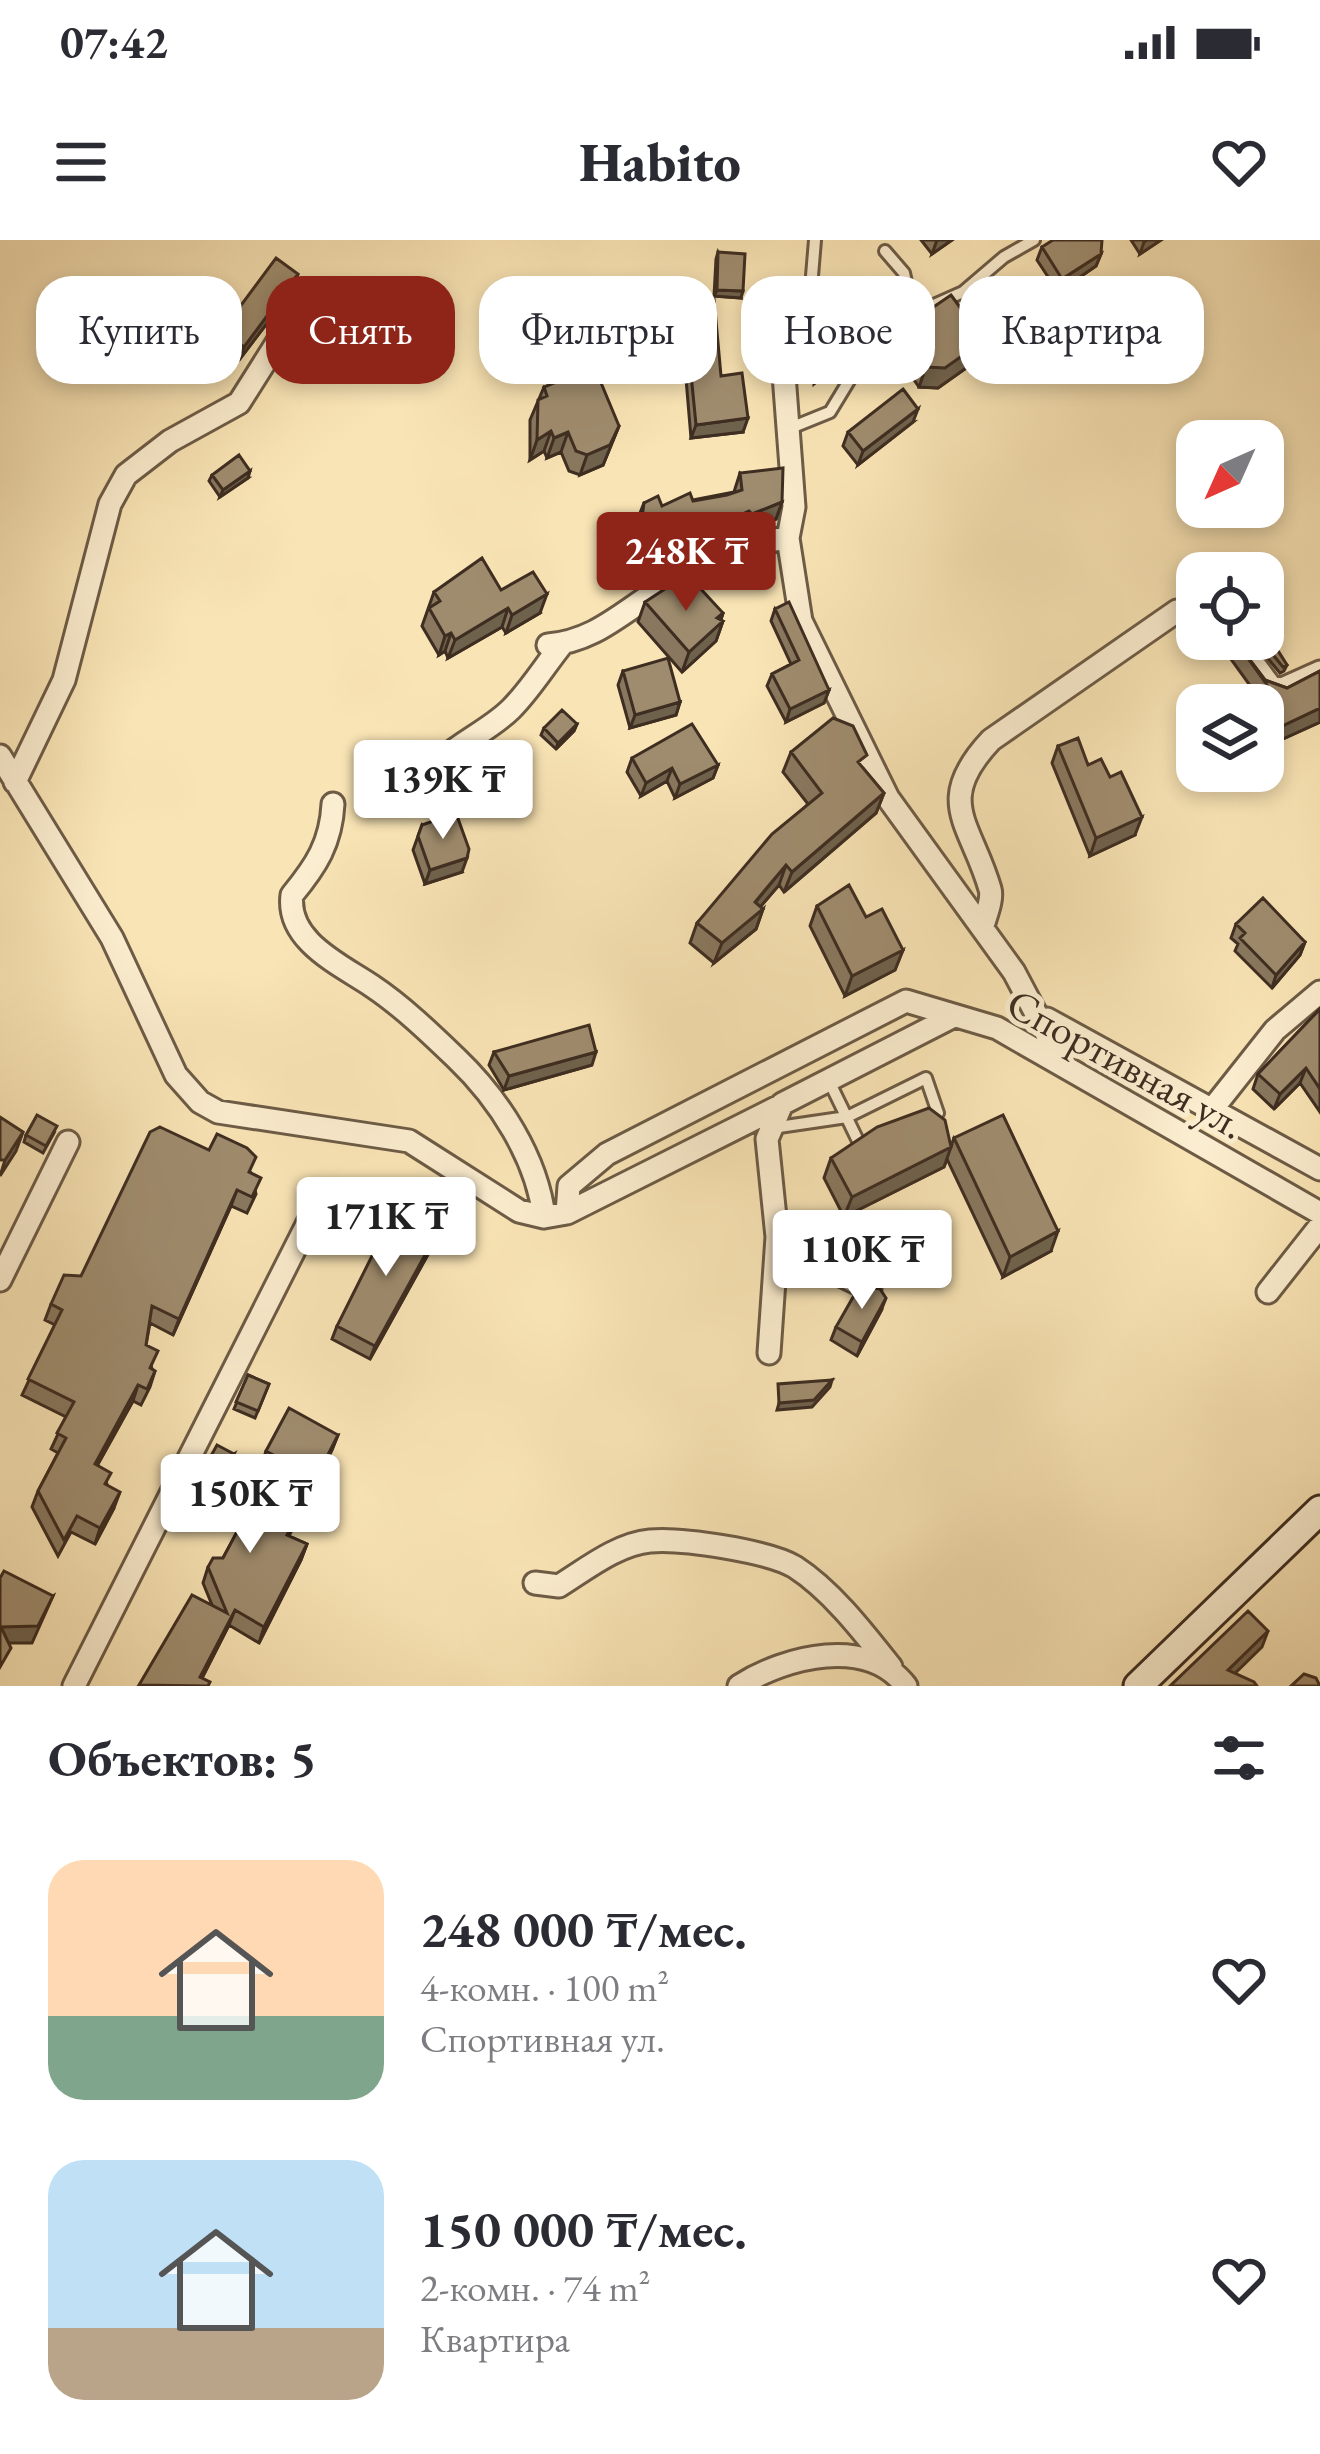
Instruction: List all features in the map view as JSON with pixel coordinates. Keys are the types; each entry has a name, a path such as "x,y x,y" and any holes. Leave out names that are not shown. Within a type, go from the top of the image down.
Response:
{"main road":[{"path":"1138,1686 1320,1510"}],"street":[{"path":"15,782 64,680 110,504 126,475 170,441 238,403 266,359"},
{"path":"785,384 794,507 788,538 801,621 833,690 921,850 983,926 1040,1015 1063,1063"},
{"path":"421,788 429,769 505,715 556,644 617,623 658,590 737,550 788,538"},
{"path":"983,926 992,892 965,835 958,791 970,763 991,740 1176,611"},
{"path":"1251,660 1271,687 1282,689 1320,672"},
{"path":"0,756 112,938 176,1075 200,1102 267,1123 409,1142 519,1210 556,1215 955,1018"},
{"path":"332,804 331,833 316,866 292,895 296,923 338,968 374,987 458,1060 486,1091 556,1215"},
{"path":"1214,1107 1275,1030 1320,992"},
{"name":"Спортивная ул.","path":"556,1215 569,1186 607,1154 906,1001 998,1028 1320,1213"},
{"name":"Спортивная ул.","path":"1040,1015 1320,1169"},
{"path":"769,1353 777,1237 770,1129 782,1104"},
{"path":"0,1280 68,1142"},
{"path":"74,1686 320,1198"},
{"path":"1268,1292 1320,1226"},
{"path":"777,1237 797,1254 870,1289"},
{"path":"535,1582 559,1586 617,1551 650,1541 767,1556 794,1567 826,1594 906,1686"},
{"path":"739,1686 775,1666 819,1658 872,1658 891,1667"}],"lane":[{"path":"812,276 815,240"},
{"path":"935,304 963,292 1034,240"},
{"path":"885,250 905,276"},
{"path":"788,429 830,412 847,384"},
{"path":"770,1129 847,1117 926,1078 938,1113"},
{"path":"829,1081 860,1144"}],"building":[{"path":"1053,240 1102,240 1101,254 1067,276 1060,276 1042,247"},
{"path":"718,252 745,254 741,291 717,290"},
{"path":"276,258 298,274 266,276 266,317 244,347 242,304"},
{"path":"951,295 959,306 959,358 945,368 935,367 935,306"},
{"path":"717,332 721,376 741,373 748,418 696,425 692,384 717,384"},
{"path":"602,384 619,426 610,445 587,455 576,451 568,432 554,438 551,431 537,440 538,400 547,396 544,387"},
{"path":"903,389 918,409 863,451 848,432"},
{"path":"239,455 250,471 223,490 212,475"},
{"path":"783,468 782,502 752,514 749,511 629,566 612,530 642,517 644,503 658,496 662,506 690,493 693,501 727,495 742,490 740,473"},
{"path":"482,558 501,590 533,572 547,594 512,615 508,608 455,640 451,633 445,636 429,608 440,601 434,592"},
{"path":"677,581 689,595 698,586 723,613 717,618 723,621 689,652 645,602"},
{"path":"789,602 829,690 790,709 772,674 799,660 775,609"},
{"path":"668,658 680,702 635,715 623,671"},
{"path":"1320,671 1320,708 1284,725 1284,687"},
{"path":"562,710 577,724 558,743 544,728"},
{"path":"833,718 853,726 867,755 858,762 884,793 792,872 786,865 755,902 763,909 722,943 697,923 772,834 822,793 791,752"},
{"path":"692,724 718,765 680,784 672,768 646,783 632,758"},
{"path":"1078,738 1088,765 1101,759 1110,777 1121,772 1142,817 1096,838 1058,746"},
{"path":"503,745 527,766 495,803 471,782"},
{"path":"456,813 469,849 467,858 430,870 418,836 422,825"},
{"path":"849,885 866,917 882,909 903,950 852,976 817,906"},
{"path":"1263,898 1305,942 1276,975 1240,938 1245,933 1236,924"},
{"path":"1320,1009 1320,1089 1306,1068 1280,1094 1258,1074"},
{"path":"589,1025 596,1052 509,1076 494,1052"},
{"path":"929,1108 945,1120 951,1147 852,1197 831,1158 877,1127"},
{"path":"37,1115 57,1126 46,1146 26,1135"},
{"path":"1003,1115 1058,1231 1010,1257 954,1138"},
{"path":"0,1117 23,1132 5,1160 0,1160"},
{"path":"160,1127 209,1150 217,1134 247,1148 256,1157 249,1172 261,1178 252,1197 237,1190 179,1319 152,1306 146,1345 158,1351 150,1368 155,1371 147,1389 138,1385 95,1464 111,1473 105,1484 120,1492 100,1528 77,1516 64,1540 38,1491 66,1438 57,1433 74,1402 28,1379 62,1310 51,1304 64,1275 81,1276 150,1132"},
{"path":"393,1214 436,1235 375,1346 337,1326"},
{"path":"860,1285 880,1289 886,1298 862,1342 836,1327"},
{"path":"248,1375 269,1384 258,1411 236,1402"},
{"path":"832,1380 814,1400 779,1403 778,1384"},
{"path":"289,1408 338,1435 287,1535 307,1544 264,1627 235,1610 200,1677 210,1682 208,1686 139,1685 192,1595 227,1613 208,1567 213,1558 223,1558 277,1457 266,1451"},
{"path":"217,1445 234,1454 227,1465 201,1474"},
{"path":"4,1571 53,1596 38,1626 1,1627 11,1648 0,1667 0,1578"},
{"path":"1248,1611 1268,1631 1228,1670 1257,1686 1170,1686"},
{"path":"1304,1674 1316,1678 1320,1686 1291,1686"}]}
